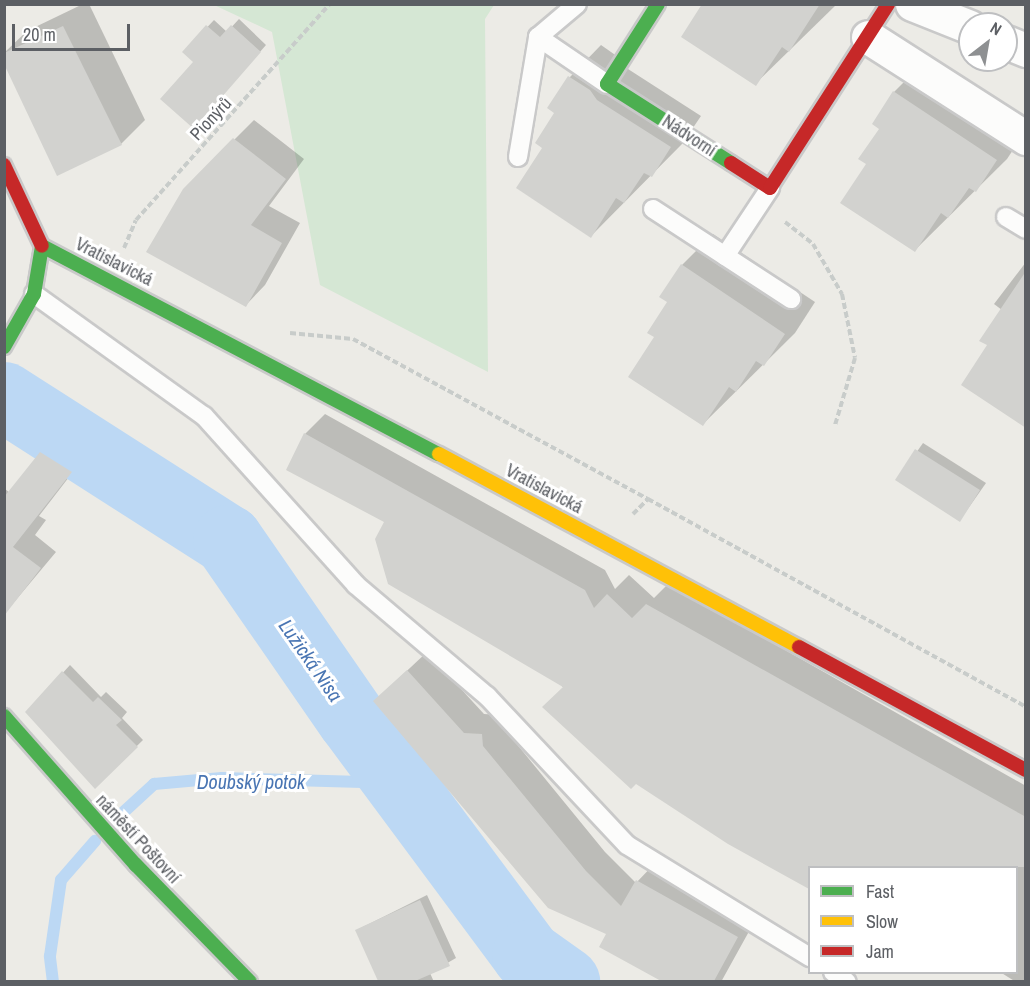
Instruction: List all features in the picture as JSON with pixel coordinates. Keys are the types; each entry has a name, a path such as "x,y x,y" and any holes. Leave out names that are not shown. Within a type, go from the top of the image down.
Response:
{"street":[{"path":"607,84 658,4"},
{"path":"765,196 888,4"},
{"path":"912,4 958,22"},
{"path":"867,37 1026,138"},
{"name":"Nádvorní","path":"607,84 765,196"},
{"path":"4,165 42,246 34,294 4,347"},
{"name":"Vratislavická","path":"42,246 606,542 1026,770"},
{"name":"náměstí Poštovní","path":"4,716 136,865 250,981"}],"lane":[{"path":"518,157 538,37 577,4"},
{"name":"Nádvorní","path":"538,37 607,84"},
{"path":"725,256 765,196"},
{"path":"653,209 791,299"},
{"path":"1006,217 1026,229"},
{"path":"34,294 204,416 356,585 487,696 627,845 808,956"}],"path":[{"name":"Pionýrů","path":"119,256 136,220 330,4"},
{"path":"765,196 813,244 842,294 855,358 835,425"},
{"path":"286,333 353,339 1026,707"},
{"path":"606,542 648,499"}],"green space":[{"path":"214,5 494,5 485,19 488,372 320,285 272,32"}],"building":[{"path":"702,4 820,4 789,52 782,47 756,86 681,37"},
{"path":"206,25 220,37 231,25 261,52 194,129 160,99 193,62 182,52"},
{"path":"63,26 122,145 57,176 4,64 4,53"},
{"path":"568,76 590,90 597,100 671,147 652,177 644,173 624,203 616,198 591,238 516,188 542,148 535,143 554,113 547,108"},
{"path":"893,91 997,160 976,192 969,188 948,218 941,213 915,252 840,203 866,164 858,159 879,129 872,124"},
{"path":"233,138 286,179 251,225 282,243 246,307 146,252 183,189"},
{"path":"681,264 785,334 764,366 756,361 736,392 729,387 703,426 628,377 654,337 647,333 667,302 659,297"},
{"path":"1026,271 1026,428 961,385 987,345 979,341"},
{"path":"304,433 585,590 594,608 607,594 632,618 646,604 1026,817 1026,867 808,866 808,888 728,844 636,784 631,789 542,707 563,687 388,584 375,539 384,522 286,470"},
{"path":"915,449 980,490 960,522 895,480"},
{"path":"40,452 72,472 13,547 41,568 4,616 4,497"},
{"path":"407,670 464,733 482,734 483,746 586,871 621,906 636,880 738,937 714,981 661,981 599,947 606,934 548,908 373,701"},
{"path":"62,671 93,702 98,697 122,720 116,725 138,747 95,789 25,712"},
{"path":"420,900 450,966 415,981 378,981 355,930"}],"waterway":[{"name":"Lužická Nisa","path":"4,397 228,540 352,719 527,955 565,982"},
{"name":"Doubský potok","path":"116,819 154,784 222,778 399,783"},
{"name":"Doubský potok","path":"53,982 50,956 61,880 95,841"}],"traffic: fast":[{"path":"658,4 607,84 731,163"},
{"path":"42,246 439,454"},
{"path":"4,347 34,294 42,246"},
{"path":"4,716 136,865 250,982"}],"traffic: slow":[{"path":"439,454 799,647"}],"traffic: jam":[{"path":"731,163 770,188 888,4"},
{"path":"4,165 42,246"},
{"path":"799,647 1026,770"}]}
